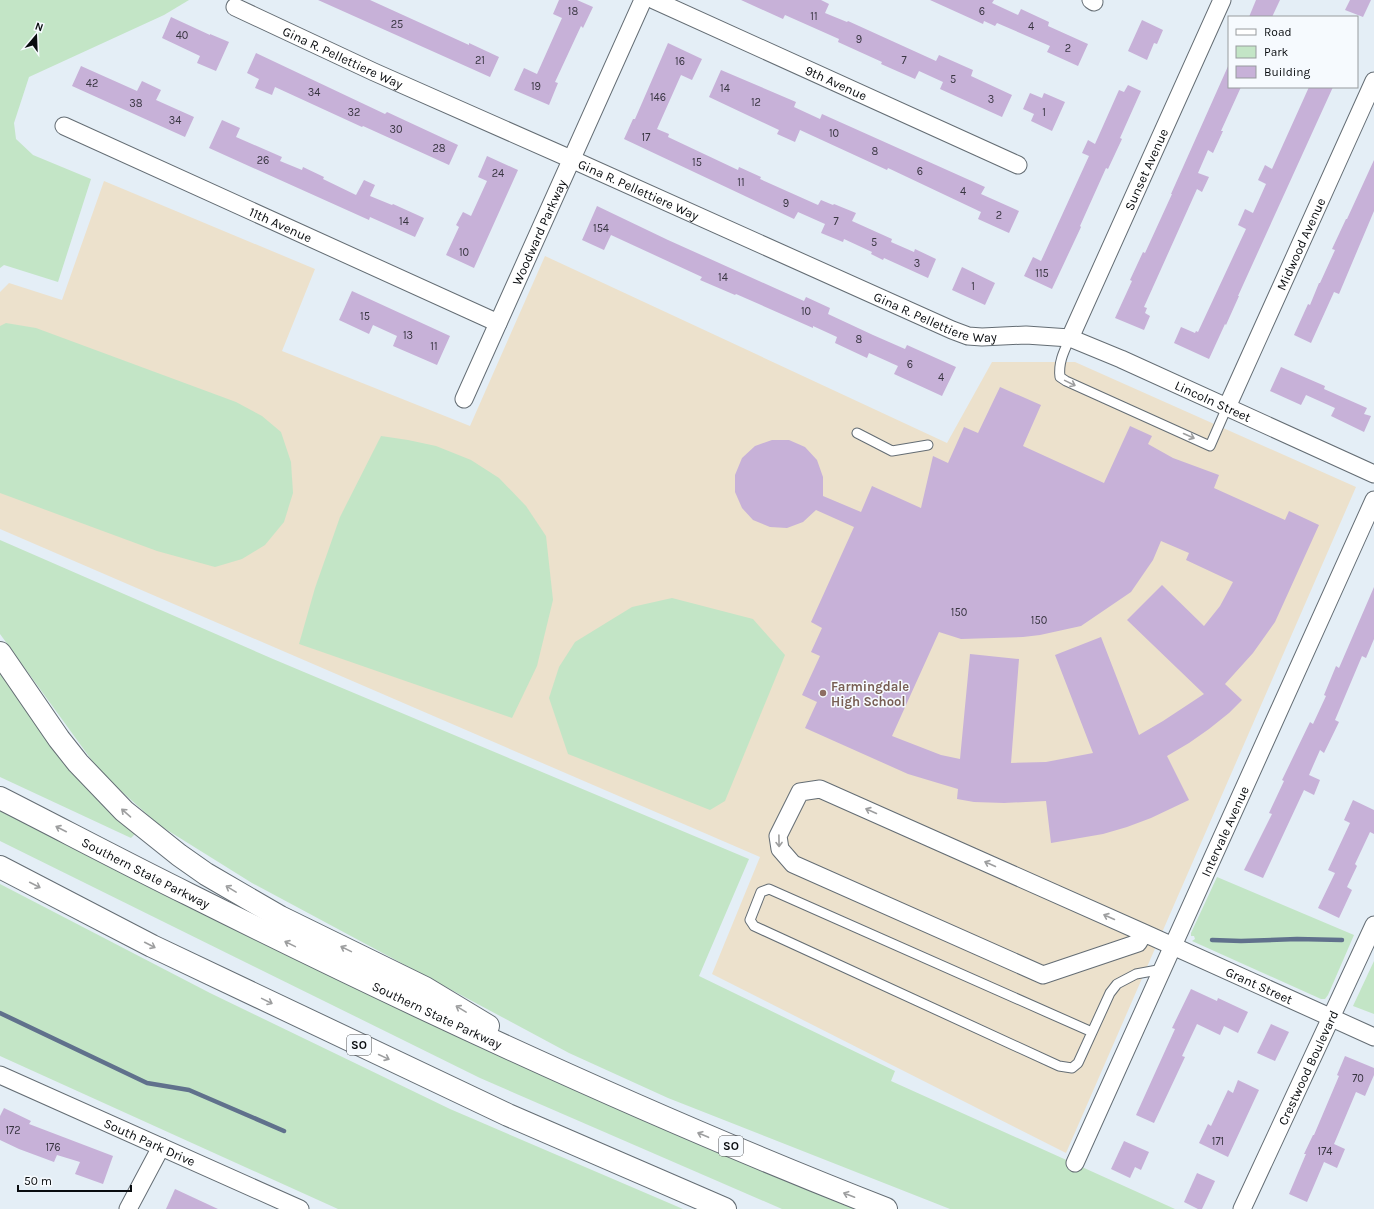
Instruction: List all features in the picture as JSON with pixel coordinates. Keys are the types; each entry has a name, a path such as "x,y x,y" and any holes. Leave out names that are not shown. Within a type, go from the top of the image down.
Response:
{"highway":[{"path":"0,653 59,739 78,763 124,812 179,856 206,874 280,917 425,988 578,1080"},
{"name":"Southern State Parkway","path":"0,798 186,894 447,1020 696,1132 886,1209"},
{"name":"SO","path":"0,867 152,946 395,1062 508,1115 725,1209"}],"street":[{"name":"Woodward Parkway","path":"464,399 643,0"},
{"name":"9th Avenue","path":"654,0 1018,165"},
{"name":"Sunset Avenue","path":"1070,338 1222,0"},
{"name":"Gina R. Pellettiere Way","path":"235,7 381,75 952,330 968,336 982,337 1026,335 1050,336"},
{"name":"Midwood Avenue","path":"1227,407 1374,81"},
{"name":"11th Avenue","path":"64,126 498,323"},
{"name":"Lincoln Street","path":"1050,336 1070,338 1121,359 1374,474"},
{"name":"Intervale Avenue","path":"1075,1163 1374,500"},
{"name":"Grant Street","path":"1144,933 1138,943 1043,975 793,864 780,849 778,836 800,792 820,789 1144,933 1374,1037"},
{"name":"Crestwood Boulevard","path":"1242,1209 1374,925"},
{"name":"South Park Drive","path":"0,1075 300,1209"},
{"path":"128,1209 161,1147"}],"lane":[{"path":"1070,338 1059,368 1060,377 1210,446 1227,407"},
{"path":"856,433 892,450 928,446"},
{"path":"1092,1032 769,889 762,892 750,920 754,926 1059,1066 1072,1068 1078,1063 1110,993 1117,984 1136,974 1163,969"}],"shaded area":[{"name":"Farmingdale High School","path":"104,181 315,269 282,351 470,426 545,256 947,443 992,362 1075,362 1356,487 1066,1153 712,974 760,857 0,529 0,292 9,283 62,300"}],"green space":[{"path":"0,0 189,0 164,15 29,77 14,123 16,139 33,155 91,179 58,282 4,265 0,268"},
{"path":"6,323 36,328 236,402 262,416 281,432 291,462 293,493 284,522 265,545 242,559 215,567 157,551 0,493 0,326"},
{"path":"381,436 436,446 471,460 499,478 526,506 546,536 553,600 537,666 512,718 299,644 315,588 340,517"},
{"path":"0,540 273,659 749,859 699,976 895,1071 891,1081 1175,1209 950,1209 668,1098 569,1053 252,883 159,825 101,773 0,634"},
{"path":"672,598 753,619 785,655 725,801 710,810 568,754 549,698 559,667 575,642 632,607"},
{"path":"0,665 136,833 131,838 0,777"},
{"path":"0,810 867,1209 782,1209 480,1078 0,841"},
{"path":"1217,877 1354,935 1325,999 1321,999 1192,941 1195,939 1194,936 1191,936 1191,933"},
{"path":"0,884 210,993 450,1109 683,1209 338,1209 0,1056"},
{"path":"1374,961 1374,1014 1353,1006"}],"building":[{"path":"318,0 370,0 499,57 490,77"},
{"path":"559,0 577,0 593,7 583,28 581,26 555,82 558,83 549,105 514,90 524,68 537,74 562,18 553,14"},
{"path":"741,0 821,0 829,4 825,13 847,22 848,21 936,61 939,55 973,70 971,76 1012,95 1002,117 940,89 943,82 919,71 915,79 881,64 882,62 838,42 839,39 785,15 783,19"},
{"path":"930,0 994,0 992,3 1018,15 1021,9 1049,22 1048,26 1088,44 1078,66 1047,52 1050,46 997,23 995,26 984,21 983,24"},
{"path":"1256,0 1280,0 1272,16 1249,16"},
{"path":"1350,0 1371,0 1363,17 1345,10"},
{"path":"171,17 229,42 216,71 197,63 200,56 162,38"},
{"path":"1142,20 1163,30 1157,44 1154,43 1147,60 1128,51"},
{"path":"668,43 702,59 692,80 681,75 657,129 669,134 668,137 738,170 739,167 761,177 760,179 818,205 821,200 856,213 852,221 892,239 891,242 914,252 915,249 936,259 928,278 884,258 883,260 871,254 872,252 844,239 843,242 821,233 825,224 798,212 794,219 624,139 633,119 635,119"},
{"path":"256,53 385,114 387,112 458,145 449,165 275,87 272,95 255,88 259,79 247,73"},
{"path":"81,66 137,91 142,81 161,90 156,100 194,117 185,137 72,86"},
{"path":"1228,66 1228,88 1241,88 1221,131 1223,131 1213,153 1208,150 1198,173 1209,177 1202,192 1197,189 1144,307 1147,308 1145,313 1150,316 1144,330 1115,318 1132,281 1130,280 1143,252 1145,253"},
{"path":"721,70 796,102 794,107 820,119 822,114 985,187 981,194 1019,211 1009,233 978,219 981,212 888,168 887,170 800,130 795,142 777,134 779,130 709,97"},
{"path":"1128,85 1141,91 1120,138 1122,139 1108,169 1106,168 1080,226 1081,227 1052,289 1024,276 1033,257 1041,261 1089,156 1082,153 1088,140 1095,144 1119,90 1124,92"},
{"path":"1309,88 1333,88 1226,325 1225,324 1209,359 1174,343 1181,327 1195,333 1196,331 1198,332 1246,229 1238,225 1245,209 1253,213 1266,184 1258,180 1265,165 1272,169"},
{"path":"1030,93 1042,98 1044,93 1065,102 1052,131 1031,121 1034,114 1023,109"},
{"path":"222,120 240,128 236,137 282,157 280,161 302,170 303,167 324,177 323,179 356,195 364,180 375,185 370,196 392,205 393,204 424,218 415,237 370,217 369,220 209,148"},
{"path":"487,156 518,170 474,268 446,255 459,227 456,225 463,212 471,216 487,181 478,177"},
{"path":"1374,160 1374,211 1339,294 1334,292 1311,343 1294,335 1308,304 1310,305 1335,250 1332,249"},
{"path":"597,206 668,240 804,301 806,297 830,308 828,314 873,335 905,349 907,345 956,367 942,396 894,374 898,366 869,353 867,358 835,343 837,337 700,280 702,277 611,235 604,250 582,240"},
{"path":"962,267 995,283 985,305 952,290"},
{"path":"352,291 450,336 437,365 393,346 397,336 373,325 369,334 339,320"},
{"path":"1281,367 1325,386 1324,389 1367,408 1364,414 1371,416 1364,432 1331,416 1335,408 1306,395 1301,405 1270,391"},
{"path":"1000,387 1041,405 1023,446 1104,483 1130,426 1152,436 1148,444 1173,458 1219,475 1214,488 1285,520 1289,511 1319,525 1275,622 1253,653 1225,684 1242,700 1209,729 1167,756 1189,800 1151,818 1127,827 1103,834 1051,843 1046,801 1004,803 974,802 957,799 958,789 908,774 805,728 817,702 802,695 820,656 811,652 822,628 811,622 854,527 816,510 803,522 787,528 770,527 753,520 742,508 735,492 735,475 742,458 755,446 772,440 789,440 805,447 817,460 823,477 823,496 861,512 872,486 921,508 933,456 948,463 964,427 978,433","holes":["1161,541 1189,553 1186,560 1233,582 1220,606 1204,626 1162,585 1127,620 1204,694 1163,721 1139,735 1101,637 1055,655 1093,753 1046,762 1011,763 1019,659 970,654 960,759 941,755 892,736 939,632 961,639 1023,637 1040,635 1081,626 1131,592 1153,560"]},
{"path":"1374,587 1374,639 1366,658 1362,656 1335,720 1339,722 1324,753 1320,750 1309,775 1320,780 1314,795 1304,790 1263,878 1244,870 1272,814 1269,813 1284,781 1282,780 1310,722 1313,724 1326,696 1324,695 1336,666 1339,668"},
{"path":"1353,800 1374,810 1374,834 1370,832 1355,864 1357,866 1347,887 1352,890 1339,918 1318,908 1335,873 1328,870 1350,823 1344,820"},
{"path":"1191,989 1217,1001 1218,998 1248,1012 1238,1033 1224,1026 1220,1035 1197,1024 1182,1056 1185,1057 1154,1123 1136,1115 1175,1029 1172,1028"},
{"path":"1271,1024 1289,1032 1275,1061 1257,1053"},
{"path":"1345,1056 1374,1068 1374,1075 1365,1096 1356,1092 1334,1144 1345,1149 1337,1168 1324,1162 1307,1202 1289,1194 1306,1154 1304,1154 1314,1135 1339,1076 1337,1075"},
{"path":"1238,1080 1259,1090 1228,1157 1199,1143 1208,1124 1211,1126 1228,1090 1233,1093"},
{"path":"4,1108 31,1121 29,1124 113,1156 103,1184 75,1174 80,1162 57,1155 54,1162 0,1140 0,1116"},
{"path":"1124,1141 1149,1152 1141,1170 1135,1167 1130,1178 1111,1169"},
{"path":"1197,1173 1215,1181 1202,1209 1198,1209 1184,1202"},
{"path":"175,1189 218,1209 166,1209"}],"waterway":[{"path":"1212,940 1342,940"},
{"path":"0,1013 147,1083 189,1090 284,1131"}],"place":[{"name":"Farmingdale High School","path":"823,693"}]}
